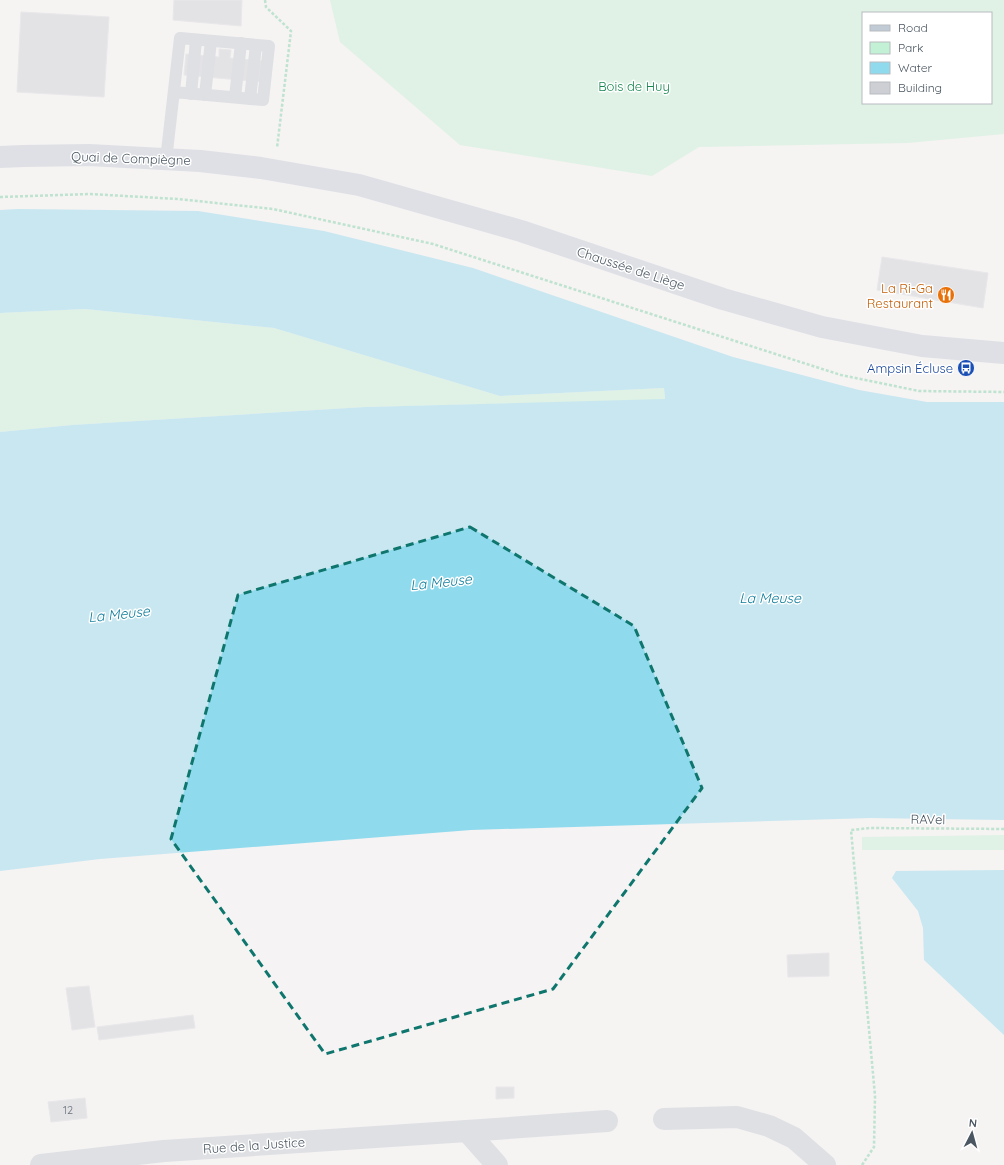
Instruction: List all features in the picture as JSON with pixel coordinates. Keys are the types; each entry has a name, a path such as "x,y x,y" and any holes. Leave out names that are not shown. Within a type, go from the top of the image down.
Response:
{"main road":[{"name":"Quai de Compiègne","path":"0,157 89,155 200,161 261,168"},
{"name":"Chaussée de Liège","path":"261,168 359,185 521,231 723,299 822,327 922,346 1004,353"}],"street":[{"path":"664,1119 737,1117 770,1126 794,1138 825,1165"},
{"name":"Rue de la Justice","path":"41,1165 164,1151 607,1121"},
{"path":"467,1131 497,1165"}],"lane":[{"path":"166,160 180,38 269,46 263,100 174,92"},
{"path":"191,94 196,40"},
{"path":"205,95 212,41"},
{"path":"235,97 241,44"}],"path":[{"path":"0,196 90,194 178,199 273,210 433,244 841,375 919,391 1004,392"},
{"name":"RAVel","path":"862,1165 874,1147 875,1096 851,830 870,828 1004,830"}],"highlighted area":[{"path":"470,527 634,626 702,788 553,989 325,1054 171,839 238,595"}],"green space":[{"name":"Bois de Huy","path":"330,0 1004,0 1004,134 907,143 699,147 652,176 460,145 340,42"},
{"path":"85,309 274,328 500,396 664,388 665,400 365,407 72,425 0,432 0,313"},
{"path":"1004,835 1004,850 862,850 862,837"}],"water":[{"name":"La Meuse","path":"0,210 198,211 324,231 473,268 733,357 859,390 927,402 1004,402 1004,820 870,818 471,830 100,859 0,871 0,432 72,425 365,407 665,399 664,388 500,396 274,328 85,309 0,313"},
{"path":"1004,870 1004,1035 924,960 923,928 918,911 892,878 896,871"}],"building":[{"path":"174,0 242,0 241,26 173,20"},
{"path":"21,12 109,17 104,97 17,92"},
{"path":"219,49 231,50 230,58 263,61 261,82 184,75 186,54 219,57"},
{"path":"882,257 988,273 983,308 877,290"},
{"path":"829,953 829,976 788,977 787,955"},
{"path":"89,986 95,1027 72,1030 66,988"},
{"path":"193,1015 195,1028 99,1040 97,1027"},
{"path":"496,1087 514,1087 514,1098 496,1099"},
{"path":"85,1098 87,1118 51,1122 48,1102"}],"place":[{"name":"La Ri-Ga Restaurant","path":"946,295"},
{"name":"Ampsin Écluse","path":"966,368"}]}
